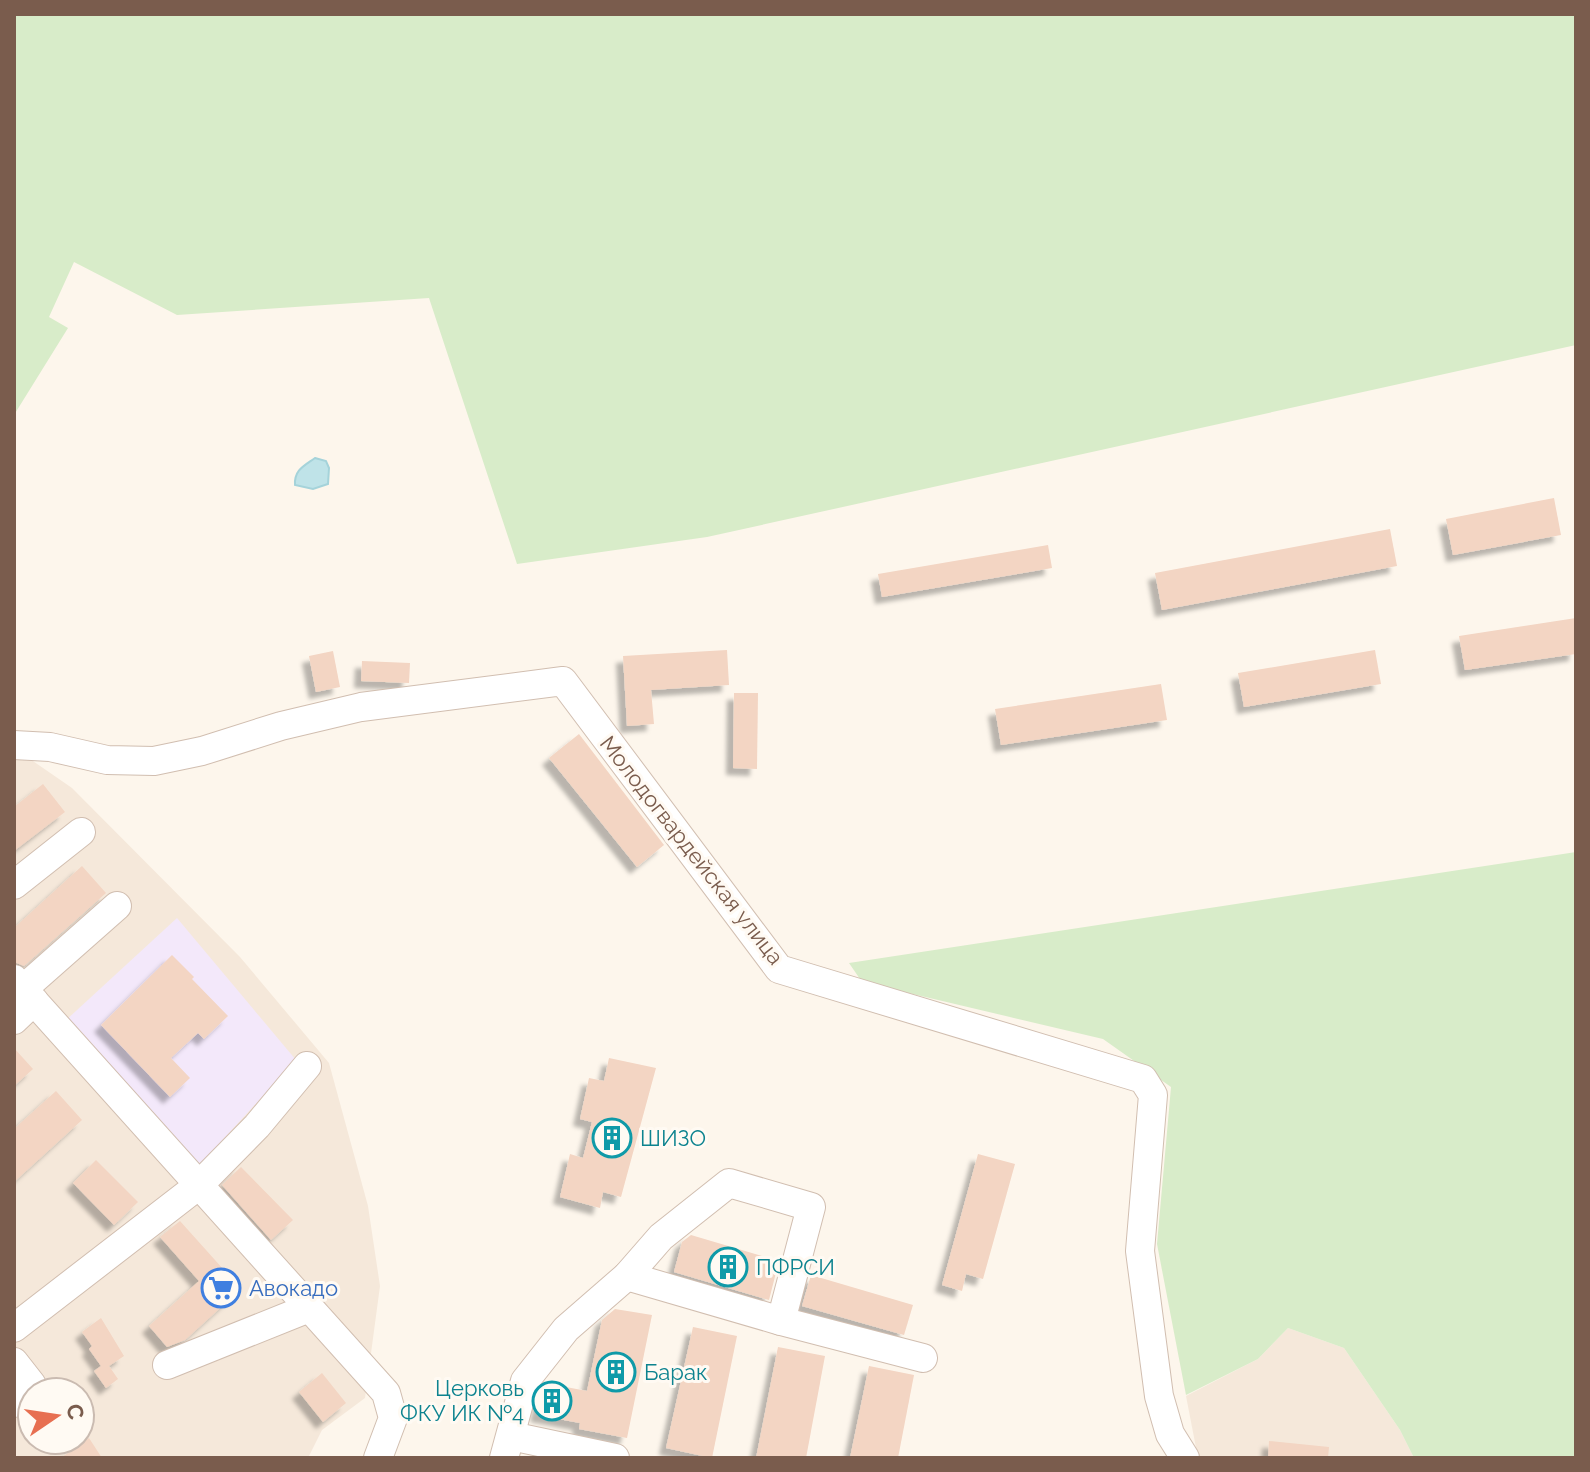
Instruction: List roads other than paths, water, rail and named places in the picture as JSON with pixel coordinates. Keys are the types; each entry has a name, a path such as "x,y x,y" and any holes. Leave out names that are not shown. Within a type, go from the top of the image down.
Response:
{"street":[{"name":"Молодогвардейская улица","path":"14,745 50,747 107,760 154,761 202,751 281,726 361,707 563,681 779,969 1143,1079 1153,1095 1140,1251 1159,1396 1170,1434 1185,1458"},
{"path":"14,885 81,832"},
{"path":"117,906 21,997 199,1185 386,1393 393,1418 378,1458"},
{"path":"14,1328 199,1185 257,1126 307,1066"},
{"path":"615,1458 508,1447 525,1381 566,1329 627,1276 661,1237 729,1183 811,1207 781,1321"},
{"path":"627,1276 923,1358"},
{"path":"167,1365 309,1308"},
{"path":"14,1362 32,1385 14,1403"}],"water":[{"path":"315,458 326,461 328,484 313,489 295,485 298,472"}],"place":[{"name":"ШИЗО","path":"612,1138"},
{"name":"ПФРСИ","path":"728,1267"},
{"name":"Авокадо","path":"221,1288"},
{"name":"Барак","path":"616,1372"},
{"name":"Церковь ФКУ ИК №4","path":"552,1401"}]}
